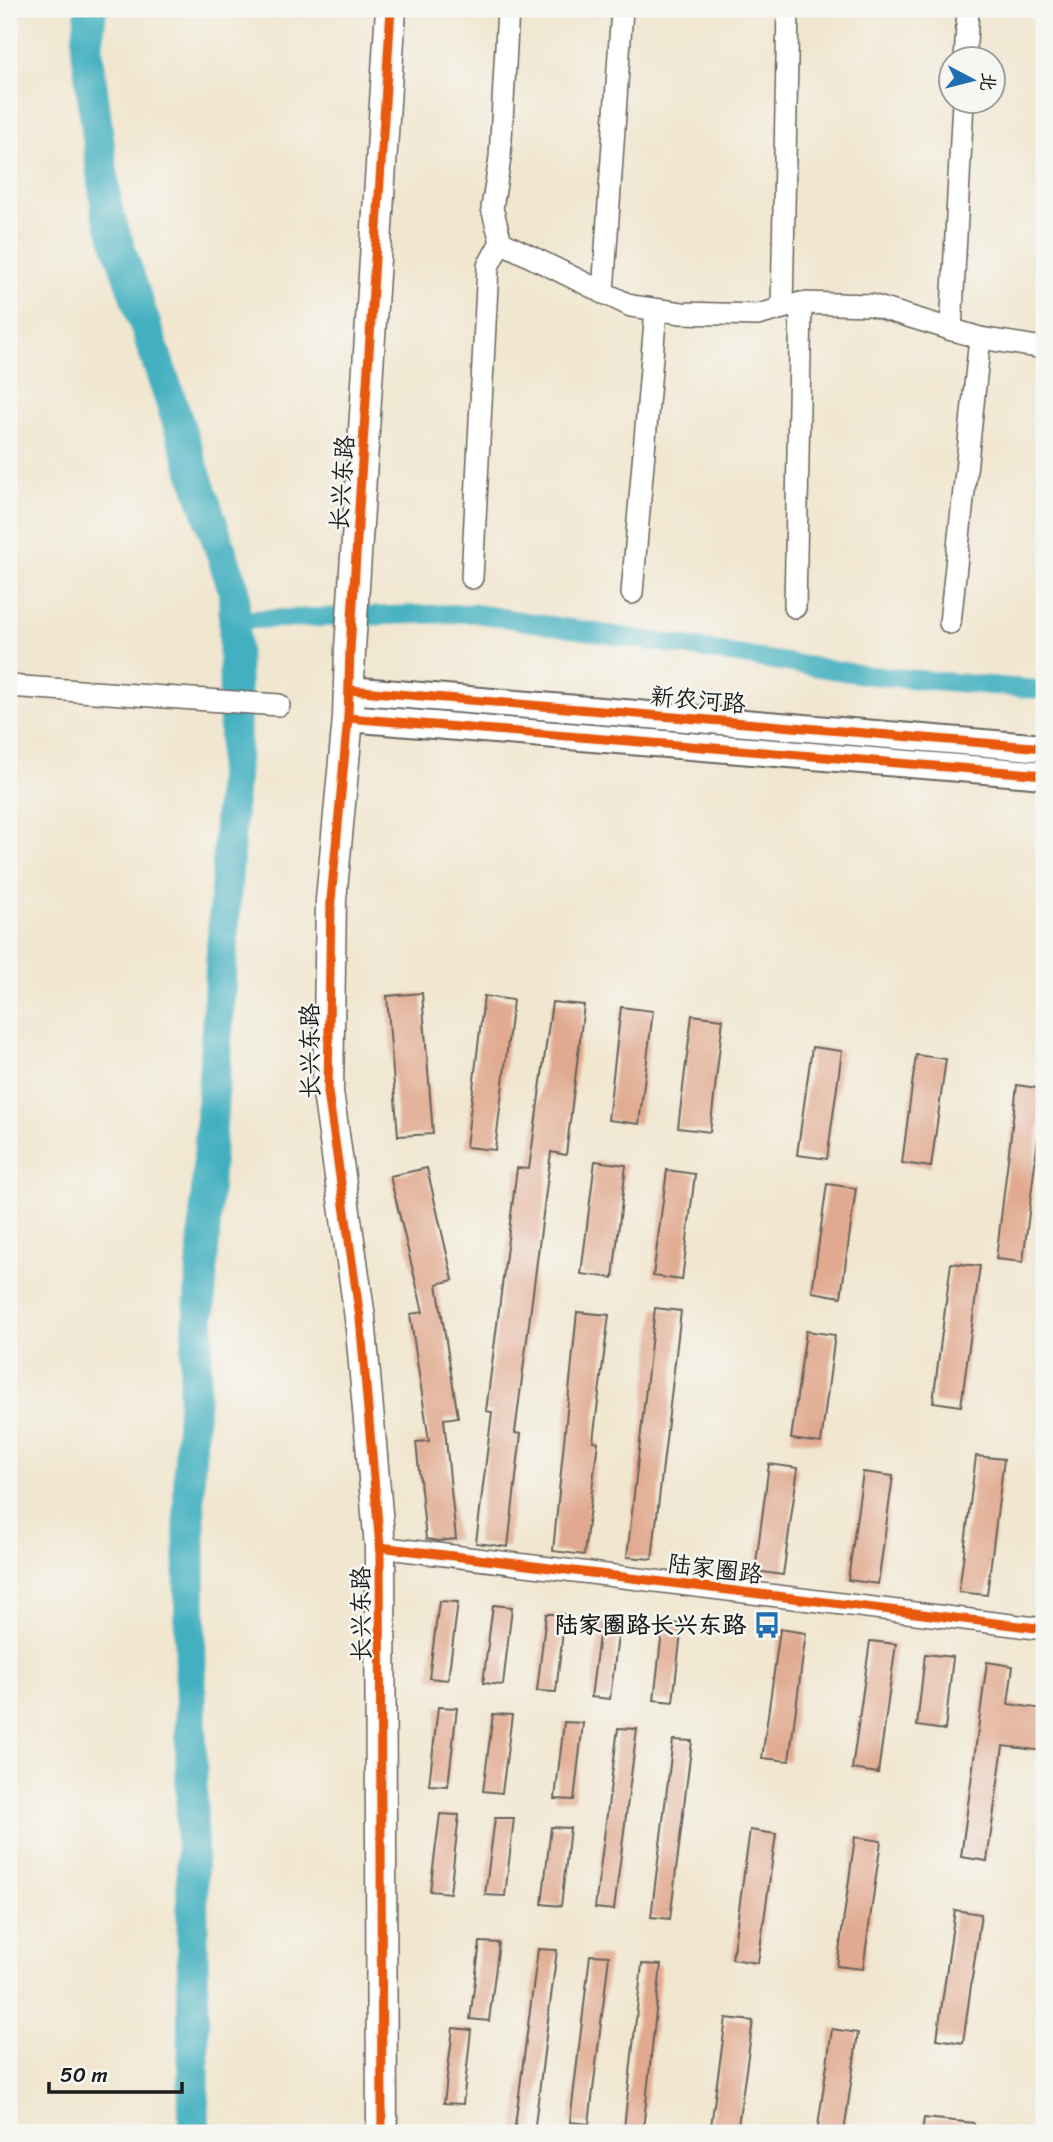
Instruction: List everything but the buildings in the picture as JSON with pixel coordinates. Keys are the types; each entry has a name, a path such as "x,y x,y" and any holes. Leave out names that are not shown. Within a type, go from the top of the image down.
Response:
{"main road":[{"name":"长兴东路","path":"382,2133 380,1547 360,1318 328,1092 331,900 349,704 350,649 391,9"}],"street":[{"path":"472,578 488,266 501,242 492,208 500,158 508,9"},
{"path":"603,293 622,9"},
{"path":"788,9 795,607"},
{"path":"966,46 968,9"},
{"path":"951,330 962,116"},
{"path":"501,242 631,306 656,310 758,315 791,305 871,305 980,338 1044,348"},
{"path":"632,593 656,310"},
{"path":"950,623 980,338"},
{"path":"9,686 279,705"},
{"name":"新农河路","path":"349,704 1044,748"},
{"name":"新农河路","path":"349,704 1044,775"},
{"name":"陆家圈路","path":"380,1547 1044,1629"}],"waterway":[{"path":"91,9 87,49 107,211 234,590 235,744 189,1473 194,2133"},
{"path":"235,620 473,613 866,675 1044,690"}],"cycle path":[{"path":"382,2133 380,1547 360,1318 328,1092 331,900 348,718 350,649 391,9"},
{"path":"349,690 1044,748"},
{"path":"348,718 1044,775"},
{"path":"380,1547 1044,1629"}],"place":[{"name":"陆家圈路长兴东路","path":"767,1625"}]}
